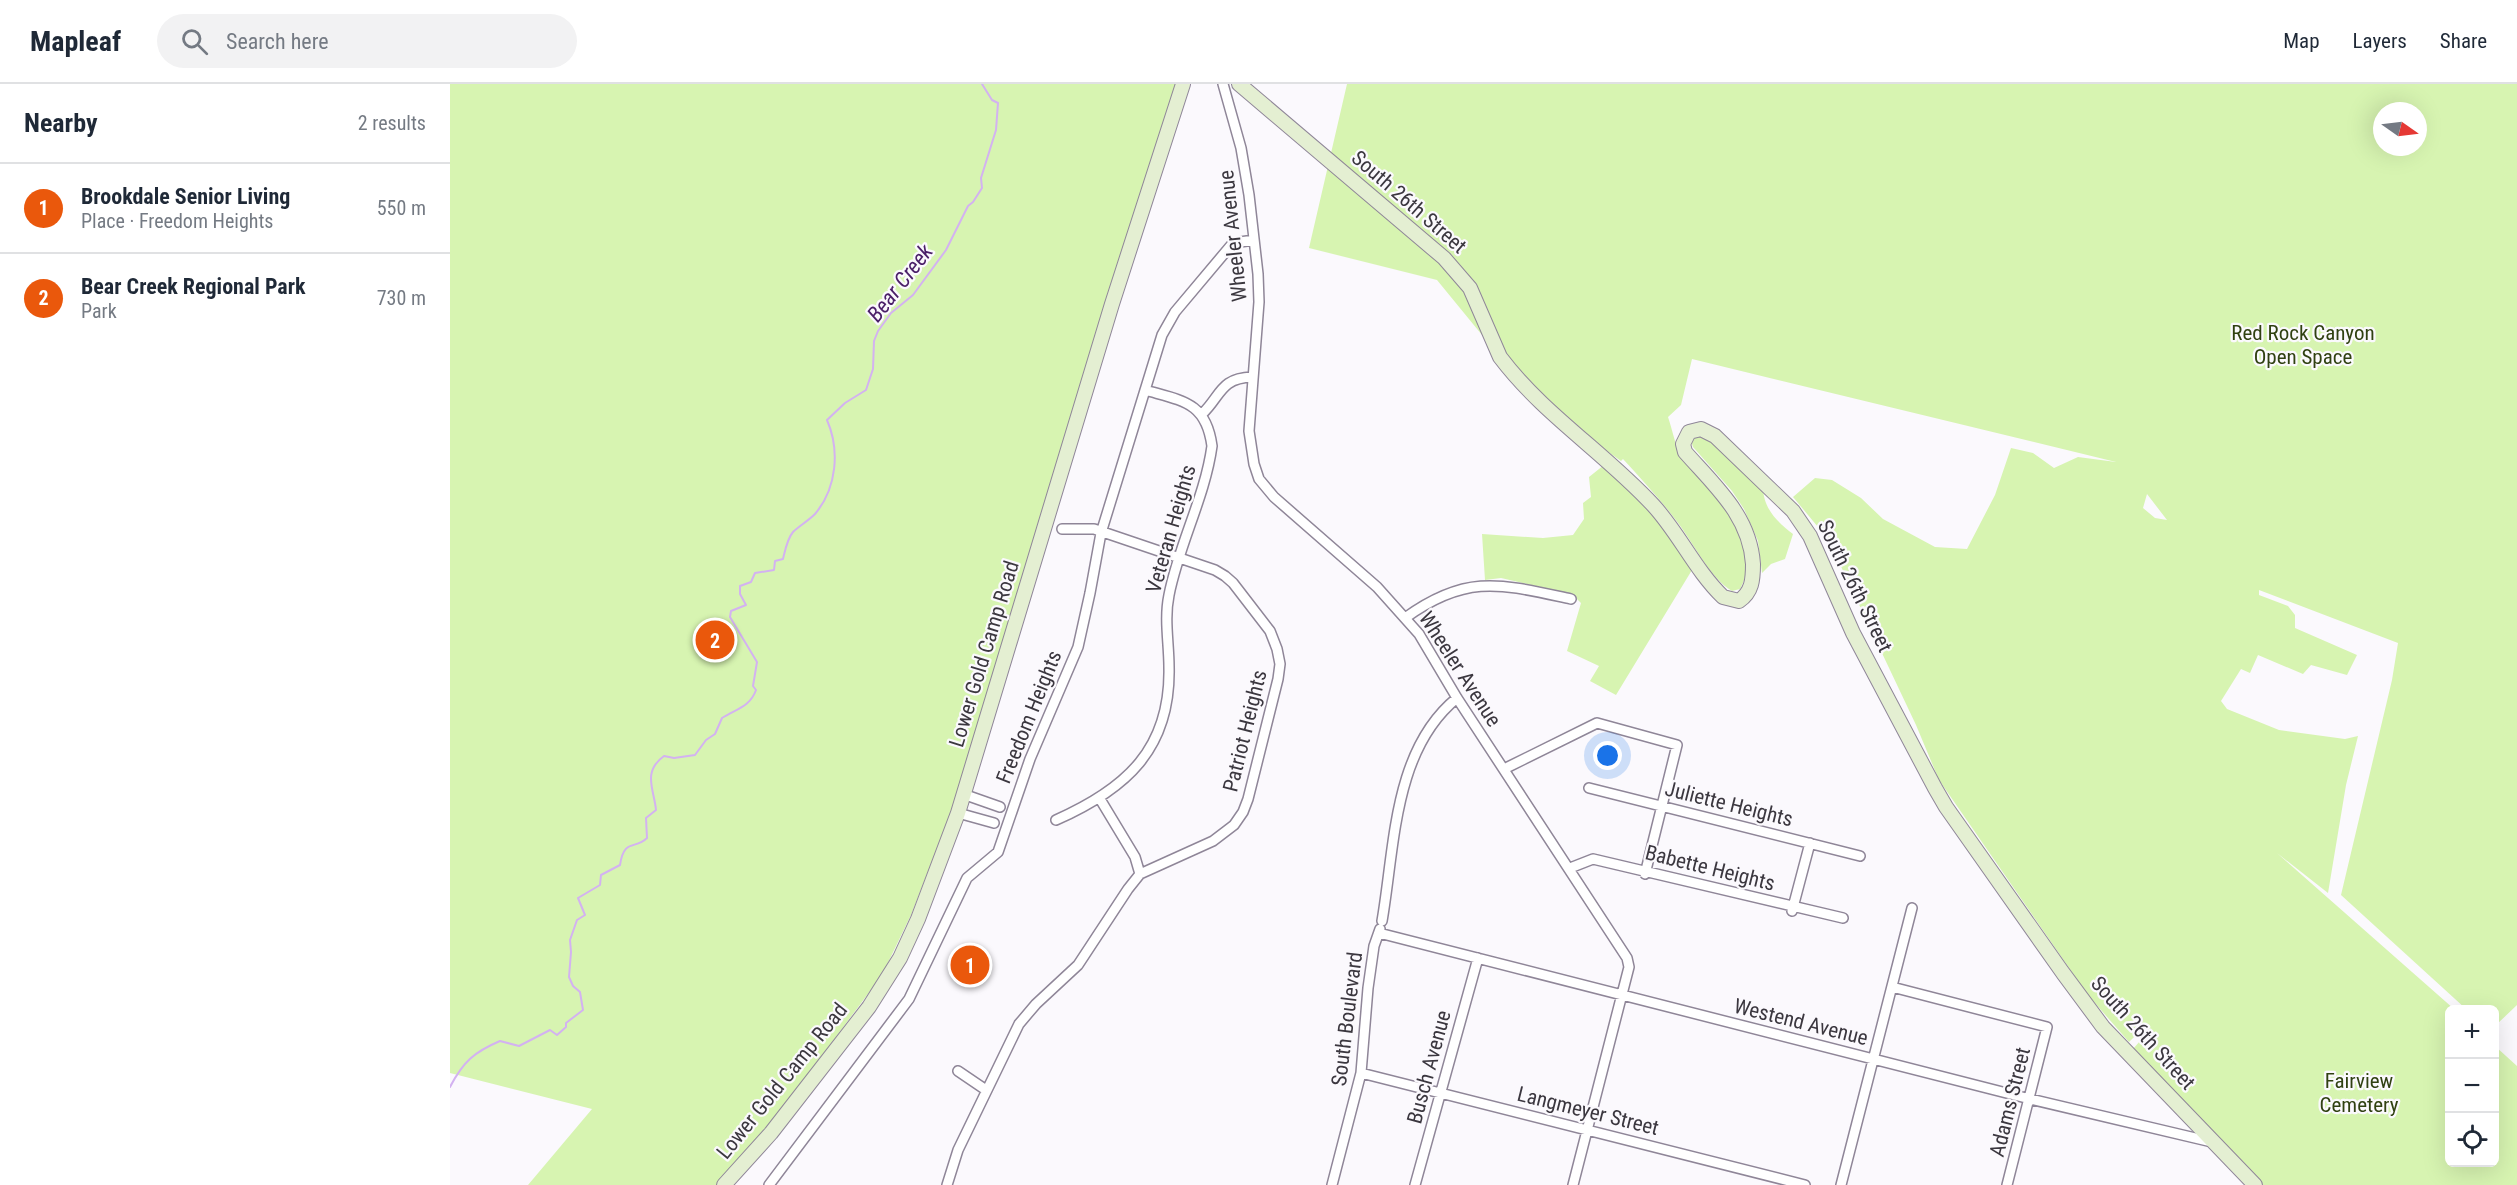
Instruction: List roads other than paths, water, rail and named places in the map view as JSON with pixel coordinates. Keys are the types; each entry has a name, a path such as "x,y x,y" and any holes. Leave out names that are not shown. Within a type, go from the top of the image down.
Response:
{"street":[{"name":"Lower Gold Camp Road","path":"724,1185 771,1133 869,1007 918,919 957,813 1112,304 1183,84"},
{"name":"Wheeler Avenue","path":"1223,84 1240,148 1254,240 1259,302 1249,431 1254,464 1266,489 1377,587 1419,634 1457,698 1627,958 1629,967 1573,1185"},
{"name":"South 26th Street","path":"1239,84 1444,258 1470,288 1500,357 1507,366 1535,396 1653,505 1723,597 1739,601 1752,587 1750,540 1740,515 1685,452 1683,444 1689,432 1701,429 1715,436 1793,511 1810,536 1852,633 1946,807 2103,1027 2254,1185"},
{"name":"Freedom Heights","path":"769,1185 909,999 967,878 998,852 1030,759 1078,647 1101,533 1162,335 1175,312 1233,243 1254,240"},
{"path":"1145,390 1178,400 1202,414 1212,405 1220,390 1235,380 1252,377"},
{"name":"Veteran Heights","path":"1056,820 1100,799 1118,785 1146,755 1161,725 1167,706 1169,683 1167,604 1211,456 1210,429 1202,414"},
{"name":"Patriot Heights","path":"947,1185 958,1150 1019,1024 1036,1004 1078,965 1140,874 1213,841 1234,825 1243,812 1278,679 1280,664 1270,631 1233,583 1215,570 1094,529 1062,529"},
{"path":"1405,618 1430,600 1458,590 1490,585 1515,587 1571,599"},
{"name":"South Boulevard","path":"1332,1185 1361,1072 1374,946 1380,927 1397,822 1409,768 1444,708 1457,698"},
{"path":"1504,769 1597,723 1677,745 1645,872"},
{"name":"Juliette Heights","path":"1589,788 1860,856"},
{"path":"957,813 989,822 996,805 963,794"},
{"path":"1100,799 1135,857 1140,874"},
{"path":"1793,909 1810,843"},
{"name":"Babette Heights","path":"1570,868 1593,859 1793,909 1844,918"},
{"path":"1841,1185 1912,908"},
{"name":"Westend Avenue","path":"1380,927 1478,958 2030,1099 2214,1142"},
{"name":"Busch Avenue","path":"1415,1185 1478,958"},
{"name":"Adams Street","path":"1892,987 2047,1028 2007,1185"},
{"path":"958,1071 986,1090"},
{"name":"Langmeyer Street","path":"1361,1072 1805,1185"}],"waterway":[{"name":"Bear Creek","path":"450,1087 465,1064 483,1049 500,1041 519,1046 550,1030 557,1035 566,1027 566,1023 583,1010 580,992 573,986 569,977 570,940 577,920 585,915 578,898 600,885 601,875 620,865 627,848 647,838 646,818 656,810 651,775 657,762 664,756 674,758 695,755 706,740 715,734 722,718 742,707 753,696 756,690 753,686 757,662 730,617 731,611 746,605 740,594 740,586 751,582 755,573 774,570 775,561 783,559 793,532 815,514 822,504 832,481 835,456 827,420 845,403 866,390 873,369 874,341 878,331 891,313 913,295 946,250 968,206 982,188 981,178 996,130 998,103 992,100 982,84"}],"place":[{"name":"Bear Creek Regional Park","path":"715,640"},
{"name":"Brookdale Senior Living","path":"970,965"}],"park label":[{"name":"Red Rock Canyon Open Space","path":"2303,345"},
{"name":"Fairview Cemetery","path":"2359,1093"}]}
